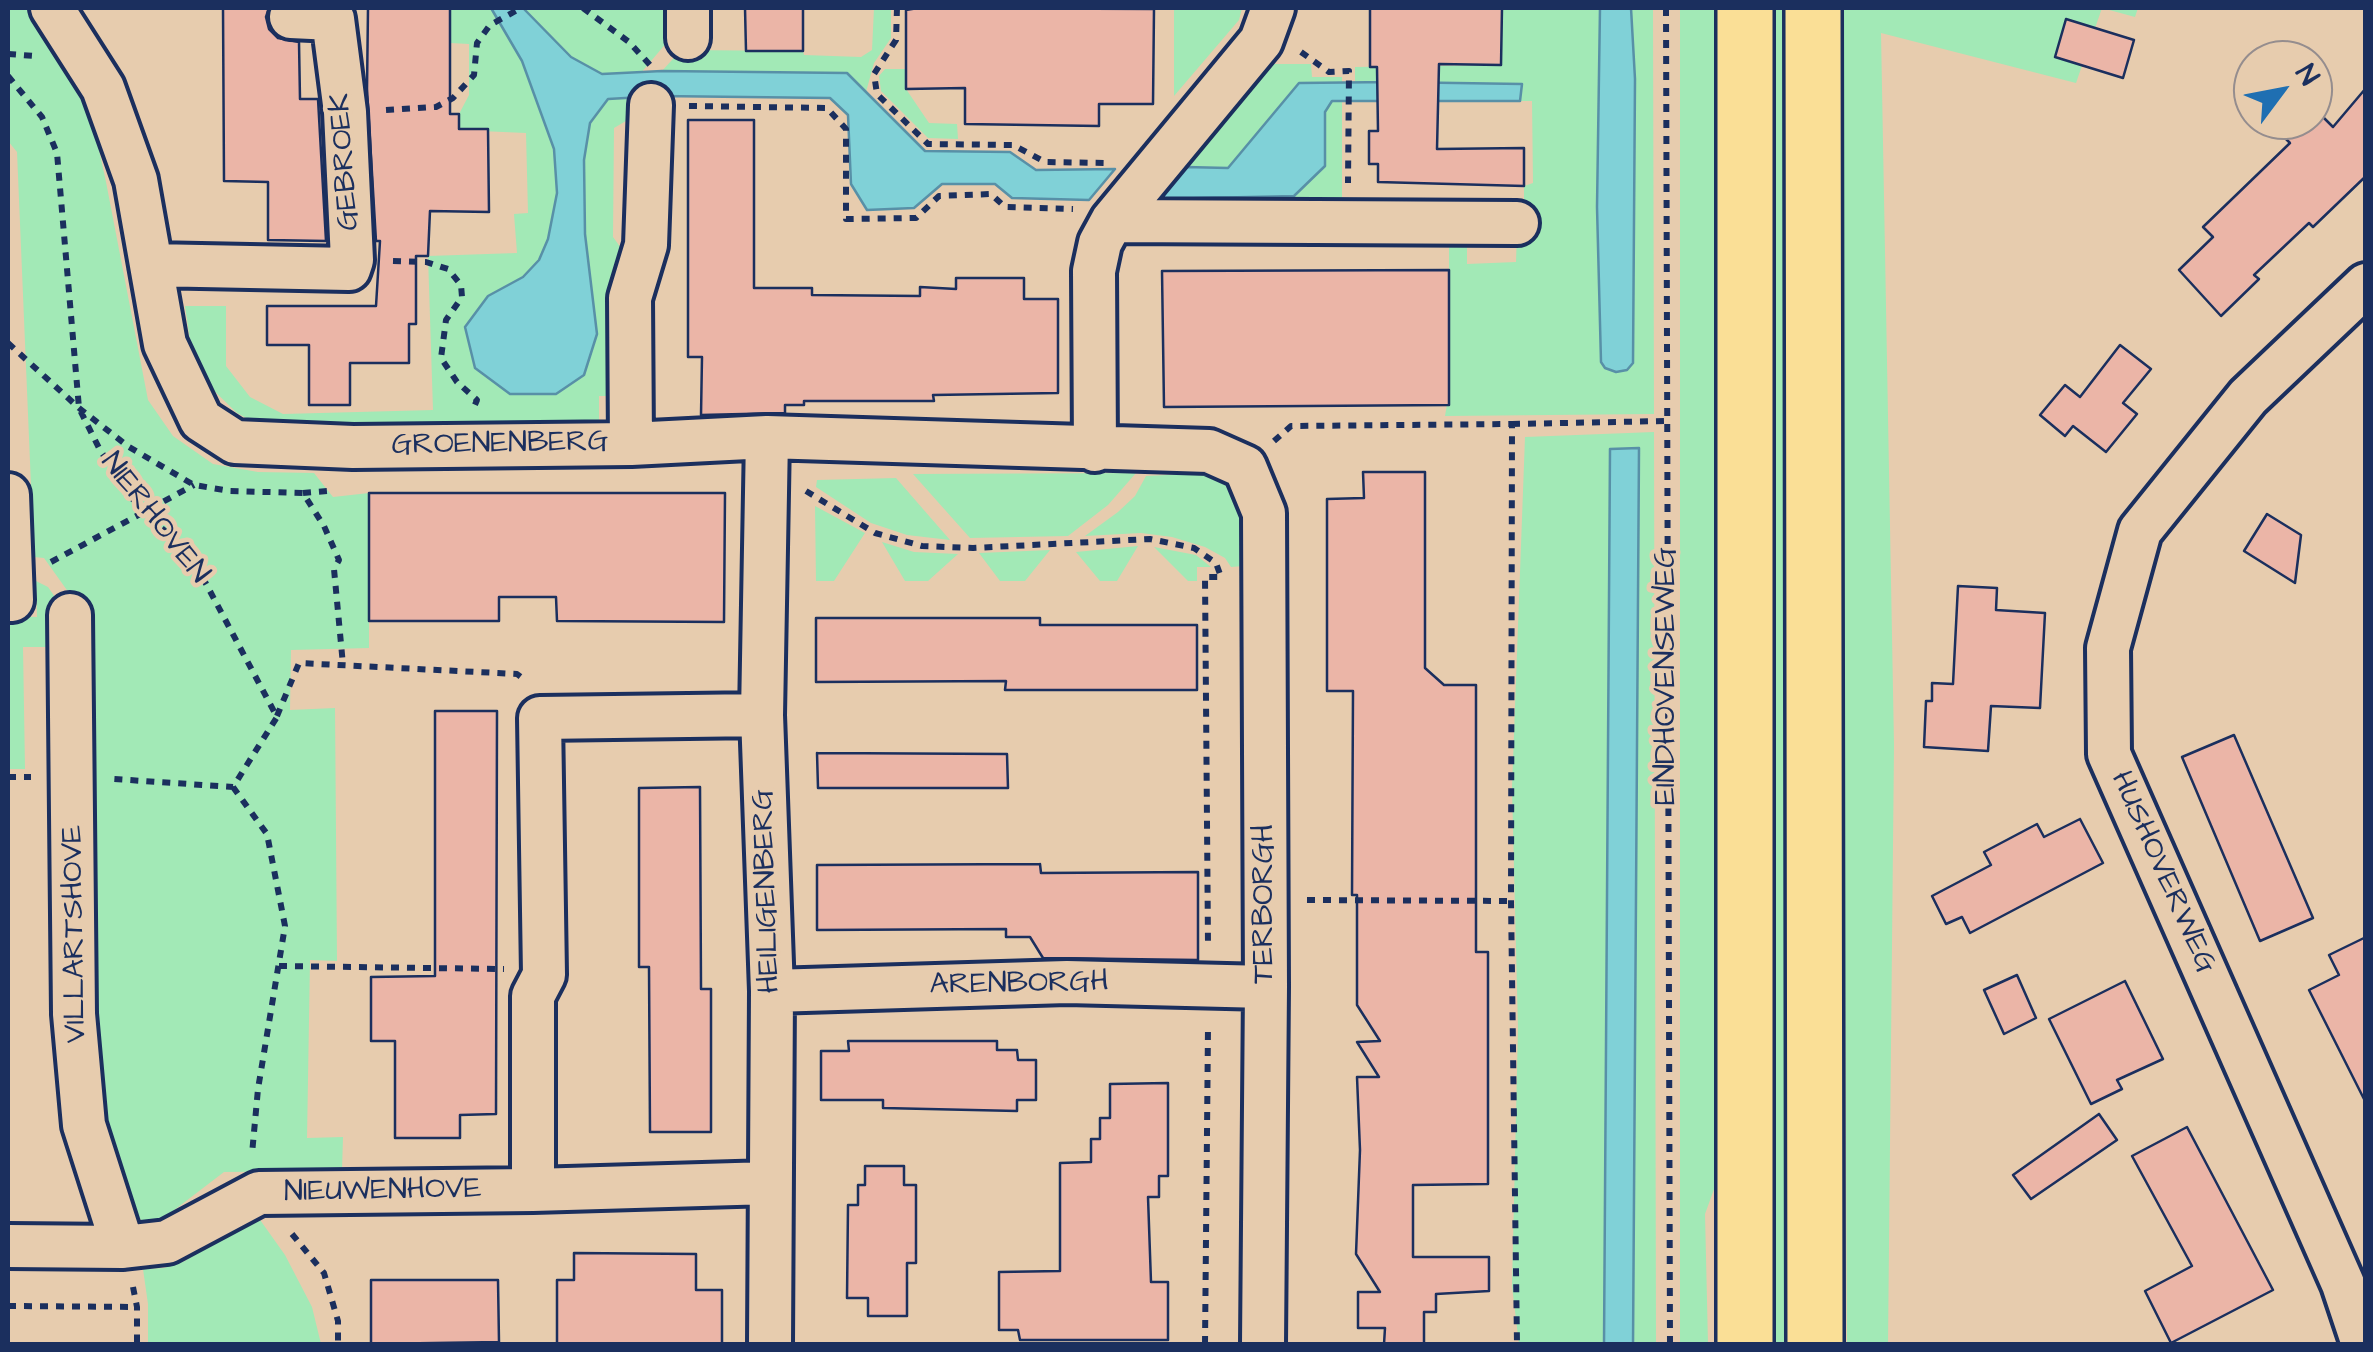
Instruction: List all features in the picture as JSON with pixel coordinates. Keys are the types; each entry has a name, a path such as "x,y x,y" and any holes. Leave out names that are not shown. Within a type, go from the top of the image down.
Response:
{"main road":[{"path":"1745,8 1745,1344"},
{"path":"1814,8 1815,1344"}],"street":[{"name":"GROENENBERG","path":"52,8 103,88 136,180 166,344 201,420 236,442 353,447 631,444 767,452 1209,452 1245,467"},
{"name":"GEBROEK","path":"151,265 349,269 352,260 344,112 333,20 291,17"},
{"path":"1095,450 1094,271 1100,243 1112,220 1267,24"},
{"path":"631,444 630,298 646,245 652,87"},
{"path":"1112,220 1517,223"},
{"name":"HUSHOVERWEG","path":"2362,1344 2343,1284 2109,754 2108,648 2140,531 2248,397 2366,285"},
{"name":"HEILIGENBERG","path":"767,452 762,715 772,991 770,1344"},
{"name":"TERBORGH","path":"1245,467 1264,514 1263,1344"},
{"path":"8,496 10,600"},
{"name":"VILLARTSHOVE","path":"70,615 74,1014 84,1125 123,1247"},
{"path":"533,1190 533,996 544,976 540,718 762,715"},
{"name":"ARENBORGH","path":"772,991 1067,982 1266,987"},
{"name":"NIEUWENHOVE","path":"8,1246 123,1247 166,1242 259,1193 770,1183"}],"path":[{"path":"344,112 436,107 453,98 474,74 477,44 490,25 521,8"},
{"path":"583,8 628,42 652,87 826,108 846,129 846,219 916,218 939,196 991,194 1005,207 1082,209 1112,220"},
{"path":"897,8 896,40 874,74 876,94 928,144 1013,146 1045,162 1160,162"},
{"name":"EINDHOVENSEWEG","path":"1666,8 1670,1344"},
{"path":"1267,24 1329,72 1350,71 1348,223"},
{"name":"NIERHOVEN","path":"8,76 42,117 56,153 79,408 100,450 142,513 195,562 277,718"},
{"path":"352,260 426,262 448,269 461,285 462,296 446,320 442,358 457,382 477,400 461,444"},
{"path":"8,342 79,408 129,446 194,485 230,491 303,493 339,560 334,569 343,665"},
{"path":"1245,467 1291,426 1667,421"},
{"path":"1512,424 1511,901 1516,1344"},
{"path":"767,452 875,533 922,546 972,548 1150,539 1194,548 1216,563 1220,577 1205,577 1208,986 1205,1344"},
{"path":"10,600 27,576 194,485"},
{"path":"233,787 277,718 300,663 518,674 532,685 540,718"},
{"path":"8,777 74,776 233,787"},
{"path":"233,787 267,834 286,926 258,1088 252,1157 259,1193 324,1274 338,1321 338,1344"},
{"path":"1266,900 1511,901"},
{"path":"279,966 495,968 544,976"},
{"path":"123,1247 137,1307 137,1344"},
{"path":"8,1306 137,1307"}],"green space":[{"path":"8,8 26,8 54,42 80,84 106,182 148,400 173,436 213,464 258,472 314,473 333,497 369,493 369,648 291,650 290,710 335,708 337,961 310,960 307,1138 343,1137 342,1171 224,1172 156,1224 144,1222 130,1211 99,1126 74,617 69,593 44,558 34,557 17,152 8,141"},
{"path":"450,8 491,8 495,12 522,61 554,149 557,192 548,239 539,260 523,277 488,296 556,394 584,375 597,334 585,234 584,160 590,123 608,99 640,98 636,115 614,128 613,237 624,252 612,396 599,396 599,428 259,425 237,413 208,385 190,341 185,306 226,306 226,366 250,397 283,414 433,410 428,256 517,253 514,214 528,213 526,133 458,130 459,114 469,95 469,44 450,43"},
{"path":"523,8 674,8 674,34 640,74 602,74 571,57"},
{"path":"874,8 891,8 891,38 874,63 866,92 847,73 662,71 681,50 803,51 804,55 861,57 872,50"},
{"path":"1174,8 1242,8 1239,20 1174,96"},
{"path":"1502,8 1600,8 1597,207 1601,362 1627,370 1633,363 1635,79 1631,8 1653,8 1654,414 1445,416 1449,393 1449,233 1467,232 1467,264 1516,262 1517,232 1524,231 1524,186 1533,183 1532,101 1520,101 1521,85 1355,82 1355,67 1500,65"},
{"path":"1680,8 1723,8 1725,1159 1705,1214 1708,1344 1680,1344"},
{"path":"1766,8 1794,8 1798,1344 1770,1344"},
{"path":"1840,8 2102,8 2076,83 1881,33 1894,745 1888,1344 1847,1344"},
{"path":"2102,8 2138,8 2135,17"},
{"path":"1267,64 1311,64 1312,77 1342,77 1342,83 1299,83 1228,168 1185,167"},
{"path":"885,69 905,69 906,89 929,123 957,124 958,139 928,138 881,91 879,76"},
{"path":"1332,101 1342,101 1342,213 1163,214 1159,199 1294,196 1325,166 1325,112"},
{"path":"1654,432 1656,1344 1633,1344 1638,448 1610,450 1604,1344 1519,1344 1512,1286 1518,1028 1512,788 1525,437"},
{"path":"1136,473 1108,505 1068,536 970,538 913,474"},
{"path":"1146,476 1223,476 1242,502 1243,566 1231,567 1225,558 1205,547 1172,537 1141,533 1085,536 1135,496"},
{"path":"896,478 950,540 907,535 871,523 816,487 817,480"},
{"path":"815,506 865,533 834,581 816,581"},
{"path":"882,542 914,552 958,554 928,581 905,581"},
{"path":"1138,546 1117,581 1100,581 1076,552"},
{"path":"1154,547 1196,555 1211,567 1197,567 1197,581 1188,581"},
{"path":"1050,550 1025,581 1000,581 979,553"},
{"path":"36,581 48,587 55,597 59,647 23,647 25,769 8,769 10,616 37,617"},
{"path":"258,1217 285,1255 312,1307 321,1344 148,1344 143,1269 185,1261 213,1237"}],"water":[{"path":"491,8 523,8 571,57 602,74 847,73 925,151 1010,152 1036,170 1115,169 1089,200 1012,198 995,184 942,184 914,208 867,210 851,184 848,115 830,98 608,99 590,123 584,160 585,234 597,334 584,375 556,394 510,394 475,368 465,327 488,296 523,277 539,260 548,239 557,193 554,149 522,61"},
{"path":"1600,8 1631,8 1635,79 1633,363 1627,370 1616,372 1601,362 1597,207"},
{"path":"1299,83 1522,84 1520,101 1332,101 1325,112 1325,166 1294,196 1159,199 1185,167 1228,168"},
{"path":"1639,448 1633,1344 1604,1344 1610,449"}],"building":[{"path":"223,8 269,8 269,29 278,38 299,42 300,99 318,99 326,241 268,240 268,182 224,181"},
{"path":"368,8 450,8 450,114 459,114 459,129 488,129 489,212 430,211 428,256 416,256 416,324 409,324 409,363 350,363 350,405 309,405 309,345 267,345 267,306 376,306 380,241 376,241 367,89"},
{"path":"745,8 803,8 803,51 746,51"},
{"path":"1370,8 1502,8 1501,65 1439,64 1437,149 1524,148 1524,186 1378,182 1378,164 1369,164 1369,131 1378,131 1377,67 1370,67"},
{"path":"1154,9 1153,104 1099,104 1099,126 965,124 965,88 906,89 906,10"},
{"path":"2066,19 2134,40 2123,78 2055,57"},
{"path":"2366,88 2366,176 2313,227 2309,223 2254,275 2259,279 2221,316 2179,270 2213,237 2203,227 2290,143 2287,140 2333,140 2333,127"},
{"path":"688,120 754,120 754,288 812,288 812,295 920,296 920,287 956,289 956,278 1024,278 1024,299 1058,299 1058,393 933,395 934,401 804,401 804,405 785,405 785,413 701,415 702,357 688,357"},
{"path":"1449,270 1449,405 1164,407 1162,271"},
{"path":"2120,345 2151,369 2123,403 2137,414 2106,452 2073,426 2065,436 2040,415 2065,385 2080,397"},
{"path":"1363,472 1425,472 1425,668 1444,685 1476,685 1476,952 1488,952 1488,1184 1413,1185 1413,1257 1489,1257 1489,1291 1436,1294 1436,1312 1424,1312 1424,1344 1384,1344 1385,1328 1358,1328 1358,1292 1380,1292 1356,1254 1360,1150 1357,1077 1379,1077 1357,1042 1380,1041 1357,1005 1357,895 1352,895 1353,691 1327,691 1327,499 1364,498"},
{"path":"369,493 725,493 724,622 557,621 556,597 499,597 499,621 369,621"},
{"path":"2267,514 2301,535 2295,583 2244,551"},
{"path":"1958,586 1997,588 1996,610 2045,613 2040,708 1991,706 1988,751 1924,747 1926,701 1932,701 1932,683 1953,684"},
{"path":"816,618 1040,618 1040,625 1197,625 1197,690 1005,690 1006,681 816,682"},
{"path":"435,711 497,711 496,1114 460,1115 460,1138 395,1138 395,1041 371,1041 371,977 435,976"},
{"path":"2234,735 2313,918 2260,941 2182,757"},
{"path":"817,753 1007,754 1008,788 818,788"},
{"path":"700,787 701,989 711,989 711,1132 650,1132 649,967 639,967 639,788"},
{"path":"2080,819 2103,863 1970,933 1962,917 1946,924 1932,896 1991,865 1984,852 2037,824 2044,837"},
{"path":"1040,864 1041,873 1198,872 1198,960 1043,958 1030,937 1006,937 1006,929 817,930 817,865"},
{"path":"2366,937 2366,1103 2309,990 2339,975 2329,955"},
{"path":"2017,975 2036,1018 2004,1034 1984,990"},
{"path":"2125,981 2163,1059 2117,1080 2122,1089 2091,1104 2049,1019"},
{"path":"848,1041 997,1041 997,1050 1017,1050 1018,1060 1036,1060 1036,1100 1017,1100 1017,1111 883,1108 883,1100 821,1100 821,1051 849,1051"},
{"path":"1168,1083 1168,1176 1159,1176 1159,1197 1148,1197 1151,1282 1168,1282 1168,1340 1020,1340 1018,1330 999,1330 999,1272 1060,1271 1060,1163 1091,1162 1091,1139 1100,1139 1100,1118 1110,1118 1110,1084"},
{"path":"2099,1114 2117,1140 2031,1199 2013,1175"},
{"path":"2187,1127 2273,1290 2171,1343 2145,1291 2192,1266 2132,1156"},
{"path":"865,1166 904,1166 904,1185 916,1185 916,1263 907,1263 907,1316 868,1316 868,1298 847,1298 848,1205 858,1205 858,1185 865,1185"},
{"path":"574,1253 696,1254 696,1290 722,1290 722,1344 557,1344 557,1280 574,1280"},
{"path":"371,1280 498,1280 499,1342 371,1344"}]}
